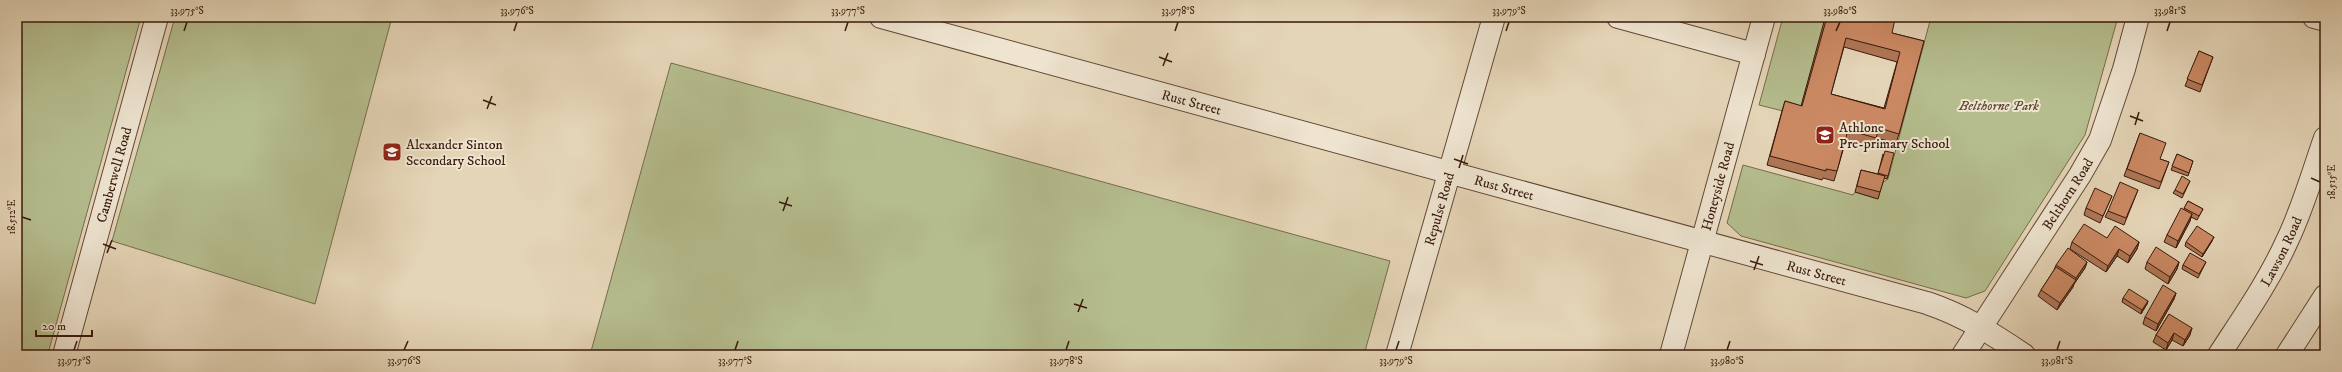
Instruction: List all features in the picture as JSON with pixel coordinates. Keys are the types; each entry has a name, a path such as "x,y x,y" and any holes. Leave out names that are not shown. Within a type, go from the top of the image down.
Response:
{"street":[{"name":"Camberwell Road","path":"64,355 157,17"},
{"name":"Rust Street","path":"881,17 918,22 1449,172 1939,307 1981,327 2024,355"},
{"name":"Repulse Road","path":"1397,355 1494,17"},
{"path":"1618,17 1754,54"},
{"name":"Honeyside Road","path":"1671,355 1764,17"},
{"name":"Belthorn Road","path":"1963,355 2100,140 2120,83 2138,17"},
{"path":"2314,17 2325,20"},
{"name":"Lawson Road","path":"2219,355 2273,269 2288,240 2303,203 2325,138"},
{"path":"2287,355 2325,296"}],"green space":[{"path":"17,17 141,17 49,350 38,355 17,353"},
{"path":"175,17 392,17 315,304 112,241"},
{"path":"1783,17 1806,17 1824,22 1799,115 1759,105"},
{"name":"Belthorne Park","path":"1931,17 2118,17 2085,135 1985,291 1966,298 1741,236 1727,223 1743,165 1853,195 1855,192 1878,199 1882,183 1888,179"},
{"path":"671,63 1390,261 1364,355 590,355"}],"building":[{"path":"1827,17 1886,17 1895,19 1892,33 1924,41 1899,134 1879,128 1876,138 1848,130 1837,171 1826,169 1826,171 1770,156 1785,101 1802,106","holes":["1846,38 1900,52 1885,109 1831,94"]},
{"path":"2199,51 2213,57 2202,85 2187,79"},
{"path":"2140,133 2166,143 2160,159 2169,162 2161,182 2127,169"},
{"path":"1885,151 1894,153 1888,176 1878,173"},
{"path":"2177,154 2193,161 2189,173 2172,166"},
{"path":"1861,170 1885,176 1880,192 1857,186"},
{"path":"2182,176 2190,181 2183,194 2175,190"},
{"path":"2120,182 2138,190 2126,218 2108,211"},
{"path":"2095,188 2112,196 2103,216 2086,208"},
{"path":"2188,201 2203,209 2199,216 2184,208"},
{"path":"2181,208 2192,214 2178,241 2167,235"},
{"path":"2084,224 2107,238 2115,226 2139,242 2130,256 2119,249 2108,266 2072,242"},
{"path":"2197,226 2214,237 2203,254 2186,242"},
{"path":"2156,247 2179,262 2170,277 2147,262"},
{"path":"2068,248 2087,262 2076,278 2056,265"},
{"path":"2190,253 2206,262 2199,274 2183,265"},
{"path":"2056,267 2076,280 2060,303 2041,290"},
{"path":"2163,285 2176,293 2158,324 2145,317"},
{"path":"2129,289 2148,301 2142,310 2123,298"},
{"path":"2169,314 2192,328 2185,340 2174,333 2168,343 2156,335"}],"place":[{"name":"Athlone Pre-primary School","path":"1825,135"},
{"name":"Alexander Sinton Secondary School","path":"392,152"}]}
